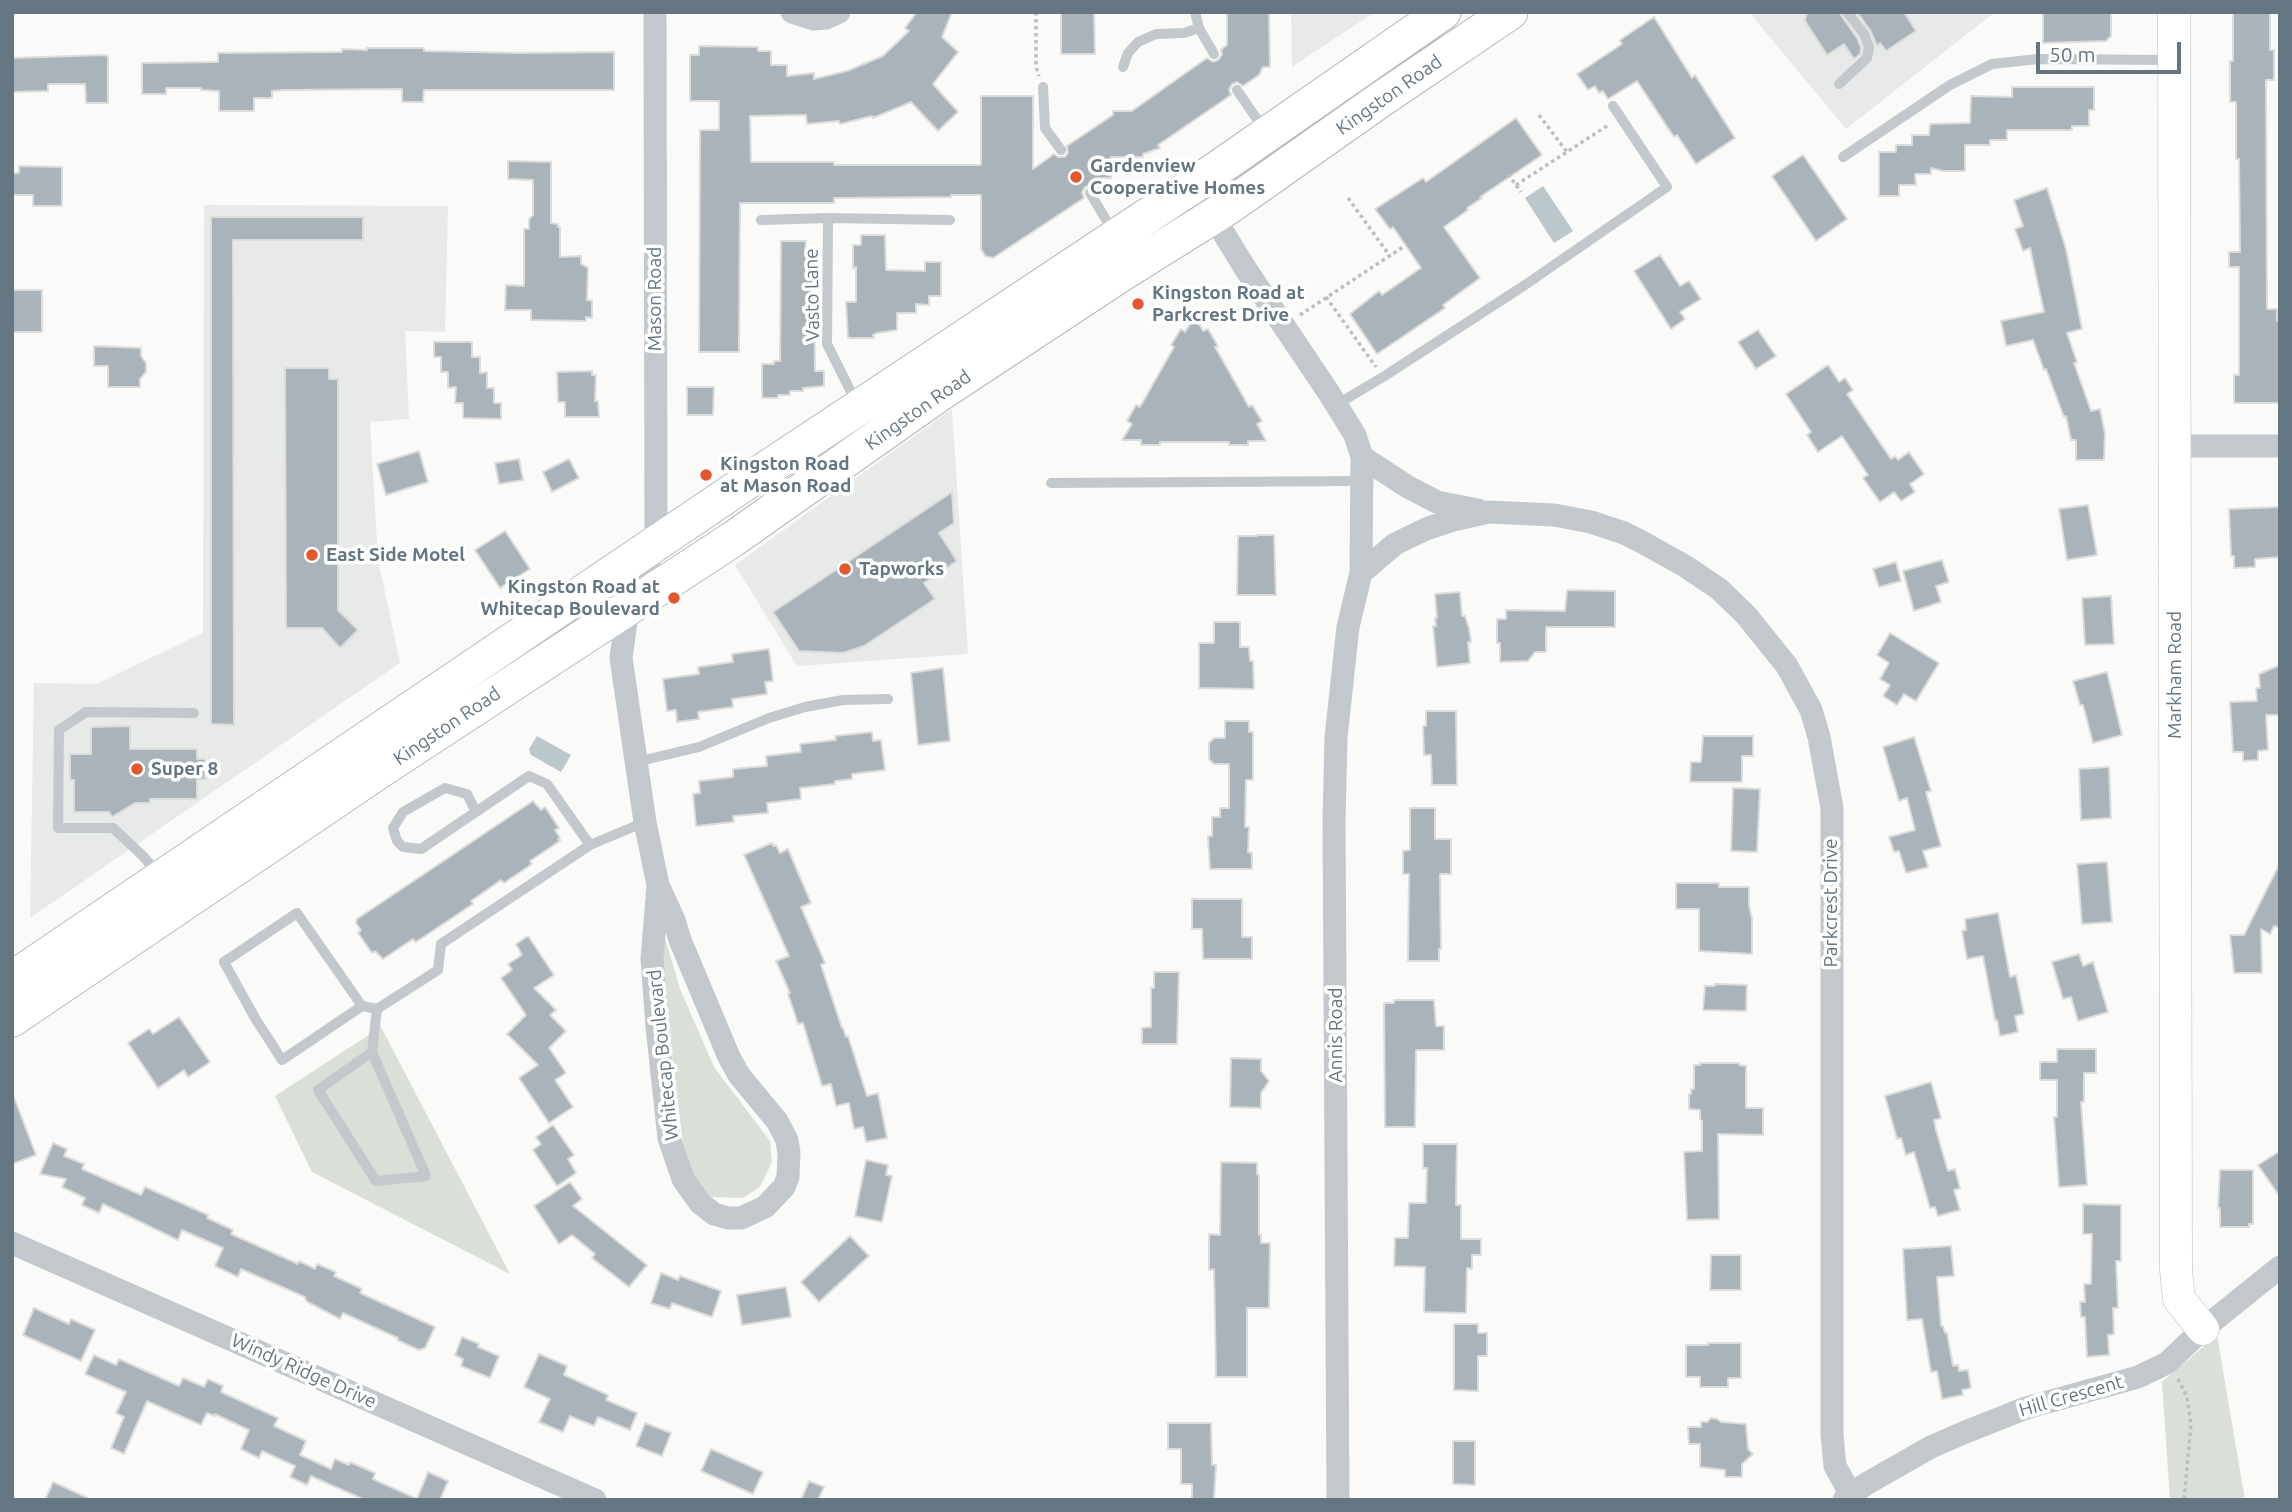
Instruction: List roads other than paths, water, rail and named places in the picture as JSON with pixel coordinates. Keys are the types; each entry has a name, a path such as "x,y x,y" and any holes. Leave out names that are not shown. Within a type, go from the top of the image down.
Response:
{"main road":[{"name":"Kingston Road","path":"12,1019 636,594 733,539 939,394 1121,274 1190,232 1510,12"},
{"name":"Kingston Road","path":"12,979 656,543 1194,185 1438,14"},
{"path":"1116,236 1122,248 1121,274"}],"street":[{"name":"Mason Road","path":"636,594 656,543 655,12"},
{"path":"792,12 814,19 826,18 839,12"},
{"name":"Markham Road","path":"2174,12 2176,1270 2179,1299 2203,1329"},
{"path":"1194,185 1355,435 1362,457 1361,573"},
{"path":"2175,446 2280,446"},
{"name":"Parkcrest Drive","path":"1362,457 1437,502 1489,512 1554,515 1591,522 1624,533 1685,565 1719,589 1746,615 1787,666 1811,710 1819,737 1832,808 1832,1435 1835,1466 1848,1497"},
{"name":"Parkcrest Drive","path":"1361,573 1395,544 1453,520 1489,512"},
{"name":"Annis Road","path":"1338,1500 1334,835 1336,737 1348,627 1361,573"},
{"name":"Whitecap Boulevard","path":"636,594 626,622 621,659 645,822 658,885 734,1066 777,1121 787,1140 788,1177 784,1187 765,1207 741,1218 714,1214 700,1203 683,1179 669,1138 652,959 658,885"},
{"name":"Windy Ridge Drive","path":"12,1243 595,1500"},
{"name":"Hill Crescent","path":"1848,1497 1931,1447 1963,1433 2026,1408 2138,1377 2167,1363 2203,1329 2280,1267"}],"lane":[{"path":"1195,12 1199,28 1214,54"},
{"path":"1839,84 1867,58 1869,47 1864,34 1847,12"},
{"path":"1123,67 1128,53 1138,42 1156,34 1184,33 1199,28"},
{"path":"1843,157 1950,85 1992,64 2038,59 2174,60"},
{"path":"1043,88 1045,128 1061,150"},
{"path":"1237,90 1267,134"},
{"path":"1336,405 1525,285 1667,187 1613,106"},
{"path":"1090,194 1116,236"},
{"name":"Vasto Lane","path":"828,218 827,344 859,407"},
{"path":"761,220 950,220"},
{"path":"1051,483 1362,481"},
{"path":"636,762 699,747 798,709 843,700 888,699"},
{"path":"161,877 144,856 113,828 58,828 59,730 86,712 194,713"},
{"path":"476,812 467,794 444,788 403,812 393,828 397,841 403,847 421,849 476,812 529,776 547,784 590,845"},
{"path":"362,1006 282,1060 224,962 297,913 362,1006 377,1009 438,970 441,944 590,845 645,822"},
{"path":"372,1052 318,1090 376,1181 426,1176 372,1052 377,1009"}],"place":[{"name":"Gardenview Cooperative Homes","path":"1076,177"},
{"name":"Kingston Road at Parkcrest Drive","path":"1138,304"},
{"name":"Kingston Road at Mason Road","path":"706,475"},
{"name":"East Side Motel","path":"312,555"},
{"name":"Tapworks","path":"845,569"},
{"name":"Kingston Road at Whitecap Boulevard","path":"674,598"},
{"name":"Super 8","path":"137,769"}]}
